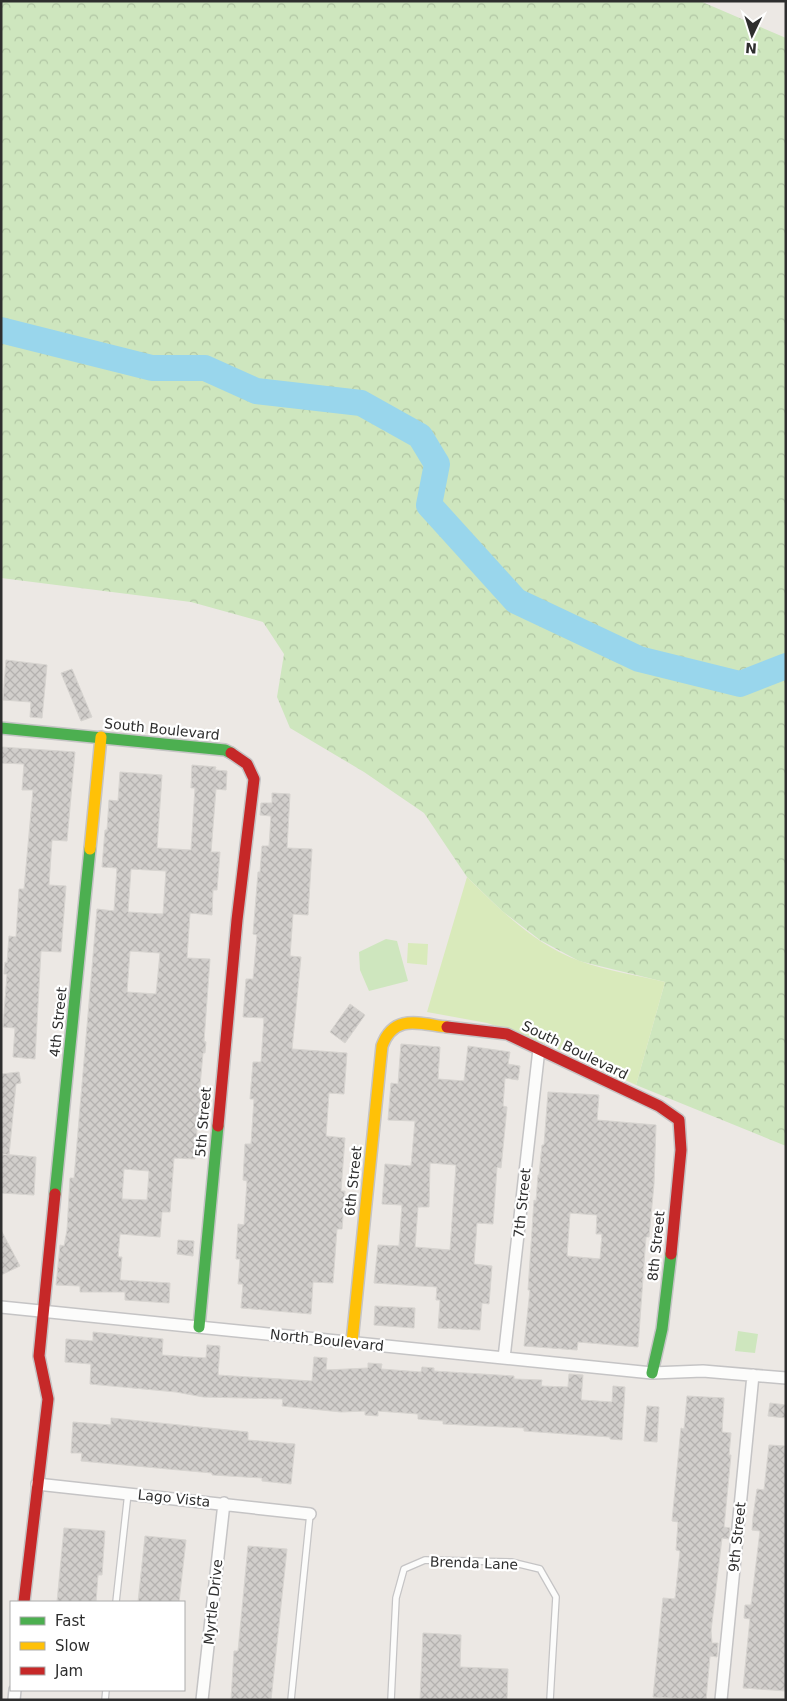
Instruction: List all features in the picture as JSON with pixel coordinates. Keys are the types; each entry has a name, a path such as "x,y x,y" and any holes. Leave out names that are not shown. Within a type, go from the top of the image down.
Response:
{"street":[{"name":"South Boulevard","path":"1,728 225,750 247,762 254,779 237,920"},
{"name":"4th Street","path":"24,1601 48,1400 45,1377 39,1356 42,1311 101,737"},
{"name":"5th Street","path":"199,1327 237,920"},
{"name":"South Boulevard","path":"393,1026 403,1022 507,1034 659,1106 679,1120"},
{"name":"6th Street","path":"352,1342 380,1051 384,1038 393,1026"},
{"name":"7th Street","path":"504,1358 539,1049"},
{"name":"8th Street","path":"652,1373 662,1329 673,1238 681,1150 679,1120"},
{"name":"North Boulevard","path":"1,1306 652,1373 703,1371 786,1378"},
{"name":"9th Street","path":"721,1700 753,1375"},
{"name":"Lago Vista","path":"38,1484 224,1503 310,1514"},
{"name":"Myrtle Drive","path":"202,1700 224,1503"}],"lane":[{"path":"116,1601 128,1493"},
{"path":"291,1700 310,1514"},
{"name":"Brenda Lane","path":"391,1700 396,1598 404,1569 425,1560 511,1562 540,1569 556,1597 550,1700"}],"green space":[{"path":"1,1 700,1 786,38 786,1146 636,1085 665,982 579,961 540,940 502,911 467,877 424,813 364,772 290,728 277,697 284,654 263,622 191,602 1,578"},
{"path":"467,877 519,925 548,946 580,961 601,968 665,982 636,1085 549,1045 487,1023 427,1012"},
{"path":"386,939 397,941 408,981 369,991 360,970 359,952"},
{"path":"408,943 428,944 427,965 407,963"},
{"path":"738,1331 758,1334 755,1353 735,1351"}],"building":[{"path":"6,660 47,665 42,718 30,717 31,702 3,700"},
{"path":"72,669 92,717 81,721 61,673"},
{"path":"1,747 75,752 67,841 52,840 49,885 66,886 61,952 41,951 35,1059 13,1057 15,1028 3,1027 7,974 4,974 5,962 7,963 9,936 16,937 19,889 24,889 33,790 22,790 24,764 1,763"},
{"path":"192,765 216,767 215,770 227,771 226,790 216,789 211,852 220,852 217,890 213,890 212,915 190,913 187,958 210,959 204,1041 206,1042 205,1053 203,1053 199,1097 203,1098 198,1115 195,1159 174,1158 170,1212 162,1212 160,1237 120,1234 118,1257 122,1257 120,1280 170,1283 169,1303 125,1300 125,1292 80,1292 80,1286 56,1285 60,1245 64,1246 67,1230 70,1178 74,1178 97,909 114,911 117,868 102,867 105,830 107,830 109,800 118,801 120,772 162,775 157,848 191,850 195,788 191,788","holes":["131,869 166,871 163,914 128,912","130,951 160,953 156,994 127,992","124,1169 149,1171 147,1200 122,1199"]},
{"path":"272,793 290,794 287,848 312,849 308,915 293,914 290,956 301,957 292,1049 347,1053 344,1094 329,1093 326,1136 345,1138 341,1191 345,1191 342,1229 337,1229 333,1283 313,1282 311,1314 241,1308 243,1284 238,1284 240,1259 236,1259 238,1224 244,1225 247,1181 243,1180 245,1144 251,1144 254,1099 250,1099 253,1062 261,1062 264,1018 243,1017 246,979 253,979 257,935 253,934 258,872 260,872 262,846 269,846 271,816 260,815 261,803 272,803"},
{"path":"350,1004 365,1015 345,1043 330,1032"},
{"path":"401,1044 440,1047 438,1079 464,1081 468,1046 510,1052 508,1064 520,1066 518,1080 505,1078 503,1106 507,1107 501,1168 497,1167 493,1224 477,1223 474,1264 492,1266 489,1304 482,1303 480,1330 438,1328 440,1300 436,1300 437,1287 374,1283 378,1245 399,1246 402,1205 382,1204 385,1164 411,1166 415,1121 388,1120 391,1083 398,1084","holes":["430,1163 456,1165 450,1250 415,1247 418,1207 429,1207"]},
{"path":"19,1072 21,1083 16,1084 9,1155 1,1154 1,1074"},
{"path":"548,1092 599,1095 597,1120 656,1125 654,1184 649,1237 646,1237 638,1347 578,1342 577,1350 524,1346 530,1290 528,1290 534,1200 536,1201 542,1145 544,1145","holes":["570,1213 597,1215 596,1234 602,1234 600,1259 567,1256"]},
{"path":"1,1154 36,1157 34,1195 1,1193"},
{"path":"1,1230 20,1266 1,1275"},
{"path":"178,1240 194,1241 193,1256 177,1254"},
{"path":"375,1306 415,1308 414,1328 374,1325"},
{"path":"93,1332 163,1339 162,1355 206,1358 207,1345 220,1346 218,1375 312,1381 314,1357 327,1358 326,1370 368,1368 368,1363 382,1364 381,1369 421,1372 422,1367 434,1368 434,1371 514,1376 514,1379 542,1380 541,1386 568,1387 569,1374 583,1375 581,1400 612,1402 613,1386 625,1387 622,1440 610,1439 610,1437 524,1431 524,1428 443,1424 443,1421 418,1419 418,1414 378,1411 378,1416 365,1415 365,1411 341,1412 282,1406 283,1399 203,1397 176,1392 90,1384 91,1364 65,1362 66,1339 93,1341"},
{"path":"687,1396 724,1398 722,1432 731,1433 729,1455 731,1455 724,1527 730,1528 729,1539 722,1538 711,1631 712,1643 718,1643 717,1657 710,1656 706,1700 653,1697 663,1598 675,1599 680,1551 676,1550 678,1522 672,1521 681,1428 684,1429"},
{"path":"770,1403 786,1405 786,1418 768,1416"},
{"path":"647,1406 659,1407 657,1442 644,1441"},
{"path":"111,1418 248,1432 248,1440 295,1444 291,1484 262,1481 262,1478 212,1475 212,1473 81,1461 82,1453 71,1453 73,1422 111,1425"},
{"path":"769,1445 786,1446 786,1691 743,1688 750,1619 744,1618 745,1605 751,1605 760,1531 752,1530 753,1517 757,1489 764,1490"},
{"path":"64,1528 105,1531 102,1575 98,1575 96,1601 57,1601"},
{"path":"145,1536 186,1540 179,1601 138,1601"},
{"path":"248,1546 287,1549 271,1700 231,1700 234,1651 238,1651"},
{"path":"423,1633 461,1635 460,1667 508,1669 507,1700 420,1700"}],"waterway":[{"path":"1,330 152,368 205,368 256,391 361,403 420,436 437,464 429,505 516,601 639,659 740,684 786,666"}],"traffic: fast":[{"path":"1,728 225,750 231,753"},
{"path":"55,1194 90,849"},
{"path":"199,1327 218,1126"},
{"path":"652,1373 662,1329 671,1254"}],"traffic: slow":[{"path":"90,849 101,737"},
{"path":"352,1342 382,1046 393,1029 401,1025 418,1023 447,1027"}],"traffic: jam":[{"path":"218,1126 237,920 254,779 247,764 231,753"},
{"path":"447,1027 507,1034 659,1106 679,1120 681,1150 671,1254"},
{"path":"24,1601 48,1399 39,1356 55,1194"}]}
